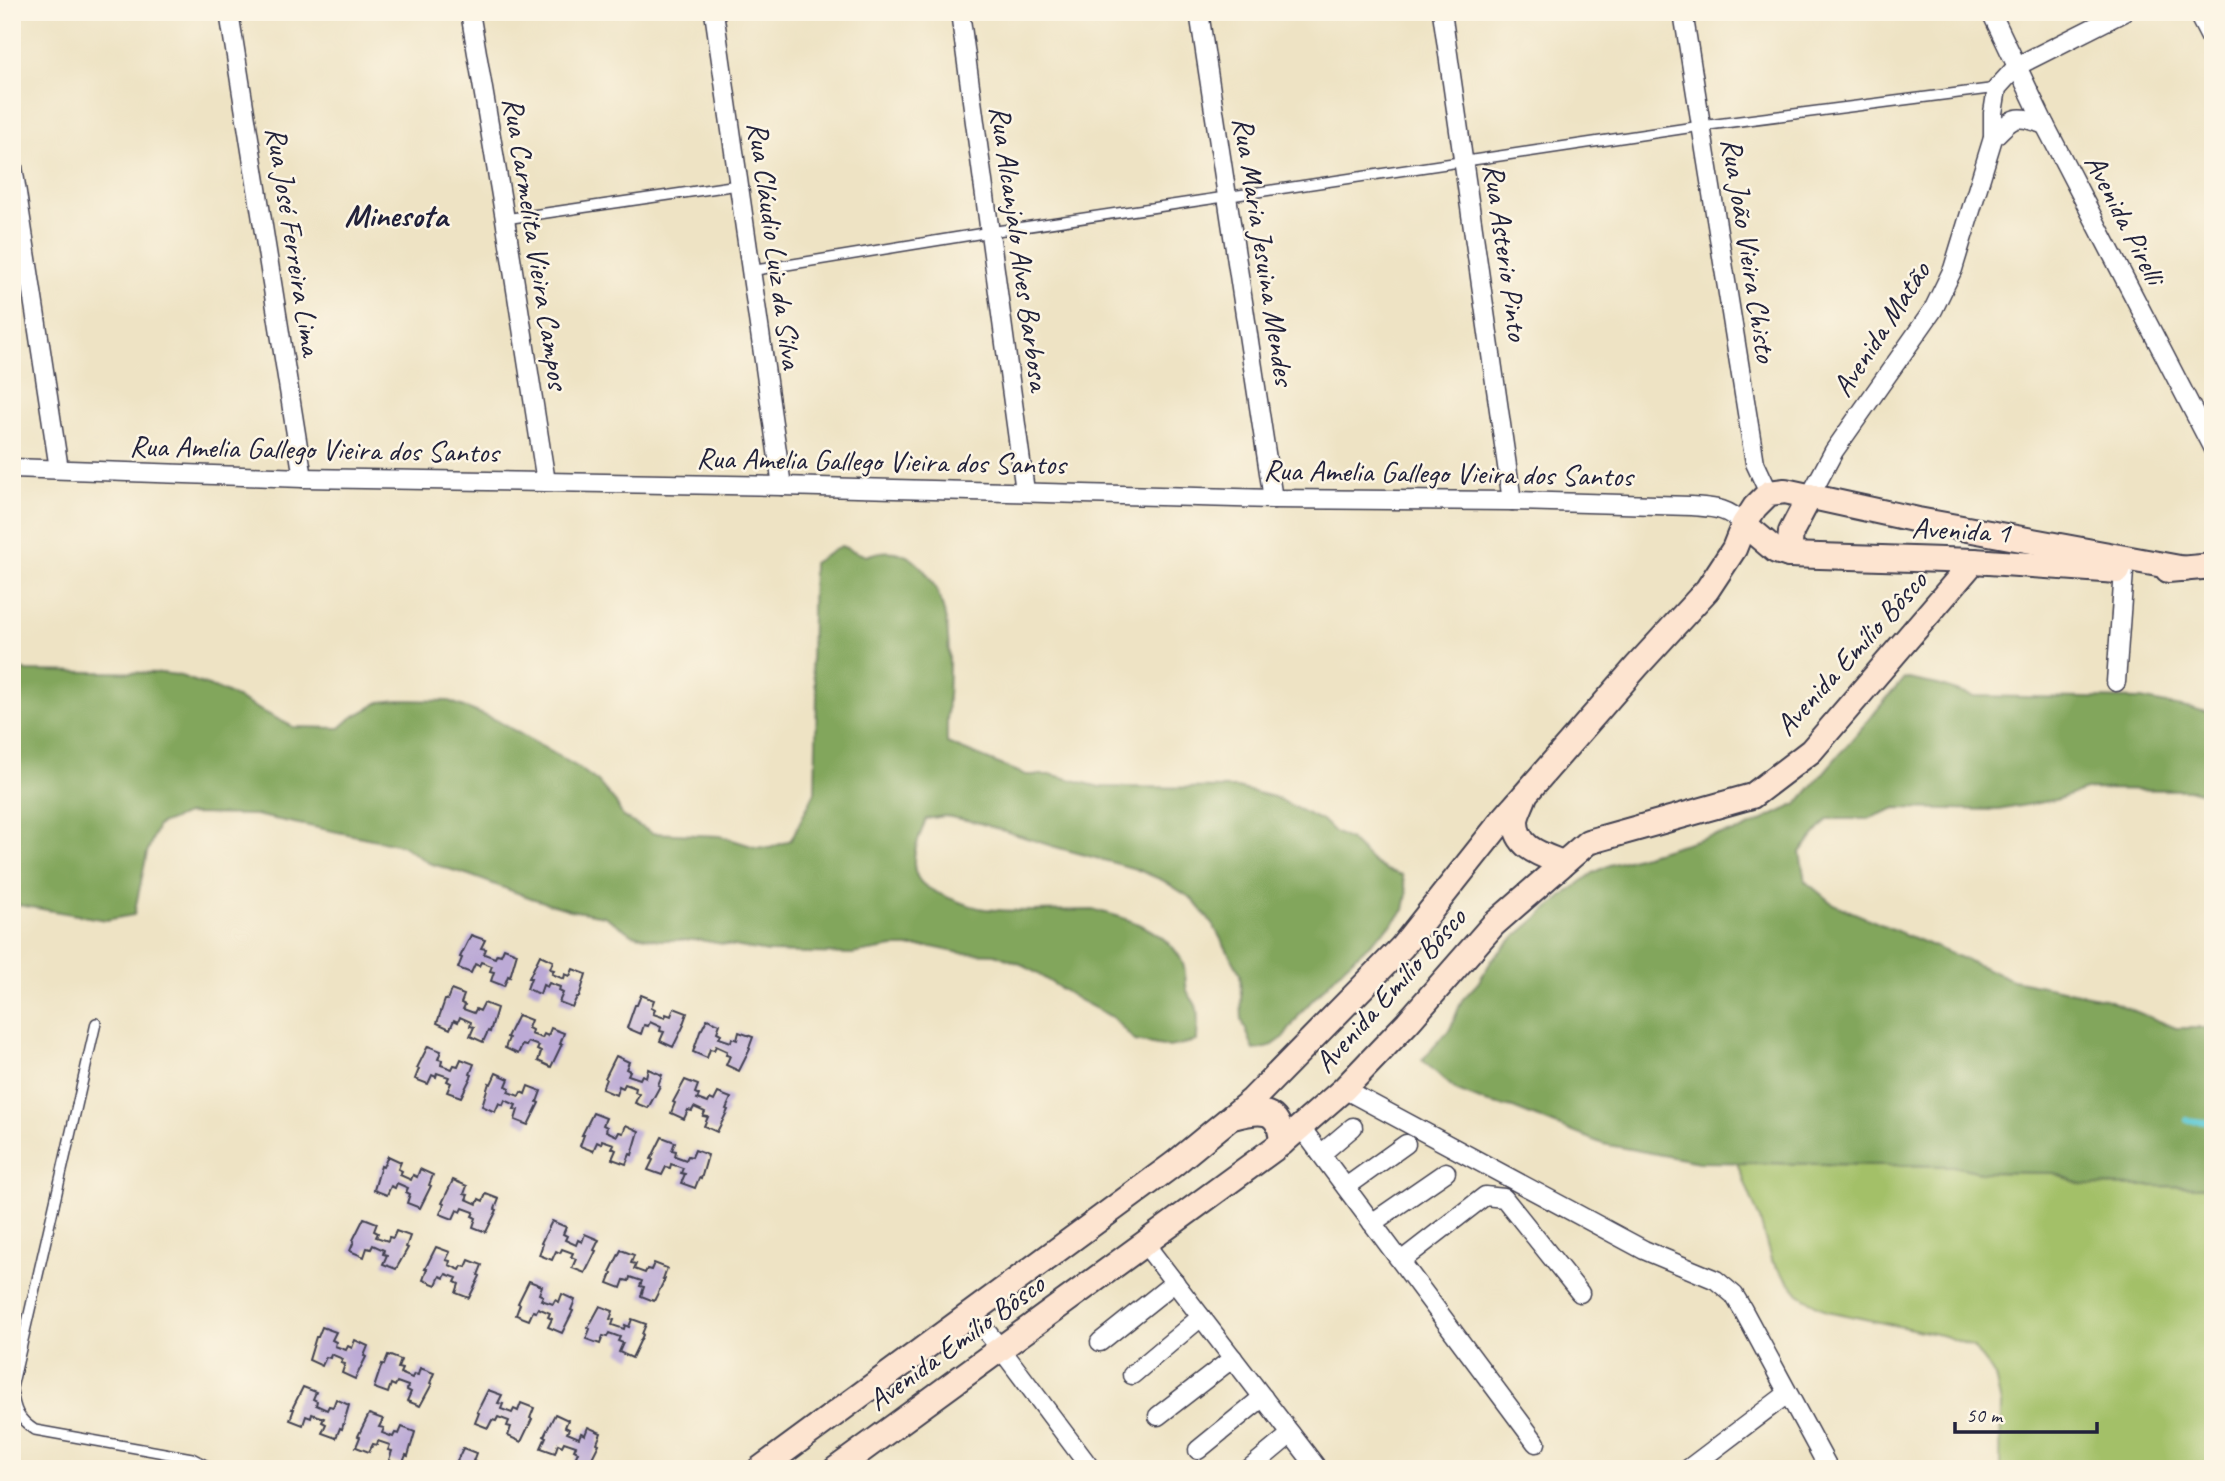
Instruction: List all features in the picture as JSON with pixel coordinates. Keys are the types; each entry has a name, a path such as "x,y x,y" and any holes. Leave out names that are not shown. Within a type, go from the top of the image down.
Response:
{"main road":[{"path":"1769,493 1785,491 1931,523 2185,569 2213,566"},
{"name":"Avenida Emílio Bôsco","path":"760,1469 1174,1164 1233,1117 1306,1048 1408,938 1526,794 1707,590 1734,549 1744,524 1755,507 1769,493"},
{"path":"1789,555 1791,532 1810,496"},
{"name":"Avenida 1","path":"1744,524 1776,551 1789,555 1975,561 2124,571 2185,569"},
{"name":"Avenida Emílio Bôsco","path":"836,1469 1291,1135 1344,1089 1408,1022 1493,925 1588,842 1752,796 1811,751 1975,561"},
{"path":"1526,794 1516,819 1522,842 1532,851 1563,863"},
{"path":"1233,1117 1250,1112 1269,1113 1291,1135"}],"street":[{"name":"Rua José Ferreira Lima","path":"229,12 303,478"},
{"name":"Rua Carmelita Vieira Campos","path":"470,12 547,482"},
{"name":"Rua Cláudio Luiz da Silva","path":"714,12 782,486"},
{"name":"Rua Alcanjalo Alves Barbosa","path":"960,12 1025,491"},
{"name":"Rua Maria Jesuina Mendes","path":"1199,12 1273,499"},
{"name":"Rua Asterio Pinto","path":"1442,12 1513,501"},
{"name":"Rua João Vieira Chisto","path":"1683,12 1755,463 1769,493"},
{"name":"Avenida Pirelli","path":"1991,12 2045,125 2213,449"},
{"path":"1997,88 2017,66 2124,12"},
{"path":"2197,12 2213,43"},
{"name":"Avenida Matão","path":"1810,496 1834,451 1933,310 1944,290 1993,138 1997,88"},
{"path":"1993,138 2010,120 2025,117 2045,125"},
{"path":"12,160 59,469"},
{"name":"Rua Amelia Gallego Vieira dos Santos","path":"12,468 303,478 1025,491 1273,499 1513,501 1720,508 1744,524"},
{"path":"2116,682 2124,571"},
{"path":"1344,1089 1643,1250 1716,1280 1734,1295 1829,1469"},
{"path":"1321,1154 1353,1128"},
{"path":"1291,1135 1321,1154 1536,1443"},
{"path":"1346,1188 1406,1144"},
{"path":"1372,1223 1446,1172"},
{"path":"1401,1261 1485,1196 1504,1198 1580,1293"},
{"path":"1145,1244 1318,1469"},
{"path":"1100,1342 1175,1282"},
{"path":"971,1313 1091,1469"},
{"path":"1132,1375 1201,1317"},
{"path":"1158,1416 1233,1359"},
{"path":"1688,1469 1787,1394"},
{"path":"1198,1450 1263,1397"},
{"path":"1249,1469 1291,1434"}],"lane":[{"path":"750,271 989,232 1701,126 1997,88"},
{"path":"505,219 738,185"},
{"path":"96,1023 12,1389 15,1409 22,1421 35,1430 192,1458 214,1469"}],"green space":[{"path":"841,546 866,556 888,551 901,554 920,566 933,584 947,627 947,743 1026,775 1053,775 1100,787 1237,788 1274,797 1324,822 1334,832 1350,840 1373,862 1402,875 1407,894 1404,910 1302,1011 1284,1037 1270,1047 1254,1050 1242,1020 1240,973 1212,923 1191,898 1162,880 1136,869 976,822 945,816 926,819 914,858 916,874 920,881 950,898 985,909 1093,910 1145,927 1168,943 1183,964 1187,990 1197,1009 1197,1041 1169,1047 1135,1041 1112,1017 1023,965 995,954 960,953 932,947 893,947 852,954 768,952 700,940 660,940 632,934 604,916 570,910 429,863 401,845 255,815 187,814 158,825 147,853 134,915 106,920 12,904 12,666 27,671 178,675 225,692 293,727 340,728 351,718 380,702 449,701 496,720 579,768 598,782 616,803 623,817 652,833 720,836 755,847 770,848 791,840 815,792 817,693 811,665 813,563"},
{"path":"1904,678 1972,696 2141,699 2213,713 2213,795 2191,790 2089,789 2055,800 1998,810 1896,808 1868,819 1828,819 1800,852 1805,881 1833,904 2013,980 2103,998 2176,1028 2213,1028 2213,1187 2083,1185 2055,1173 1981,1172 1953,1166 1699,1162 1603,1144 1513,1108 1485,1102 1457,1091 1422,1060 1450,1029 1462,1000 1478,983 1492,960 1569,891 1593,873 1610,865 1710,836 1740,831 1797,804"},
{"path":"1737,1163 1953,1166 1981,1172 2055,1173 2083,1185 2213,1187 2213,1469 2000,1469 2001,1404 1995,1376 1973,1347 1945,1336 1827,1311 1799,1294 1771,1260 1760,1220"}],"building":[{"path":"471,935 485,940 481,948 486,949 484,954 495,958 497,954 501,955 504,948 517,953 510,977 508,976 504,986 491,981 494,972 490,971 492,966 481,962 479,966 475,964 471,973 458,968 462,958 460,957"},
{"path":"540,955 553,961 550,969 554,970 552,974 564,979 565,974 570,976 573,969 586,974 579,997 572,1007 559,1002 563,993 559,991 560,987 549,983 547,987 543,985 540,994 527,989"},
{"path":"451,990 464,995 461,1003 465,1005 463,1009 474,1013 476,1009 480,1011 484,1003 497,1008 490,1032 488,1031 483,1042 470,1036 474,1027 470,1026 471,1022 460,1017 458,1022 454,1020 450,1029 437,1023"},
{"path":"641,995 654,1000 651,1008 655,1010 653,1014 665,1018 666,1014 671,1016 674,1008 687,1013 673,1047 660,1041 664,1032 660,1031 661,1027 650,1022 648,1026 644,1025 641,1034 627,1028"},
{"path":"518,1015 531,1020 528,1028 532,1030 531,1034 542,1038 544,1034 548,1036 551,1028 564,1033 551,1067 538,1061 541,1052 537,1050 539,1046 528,1042 526,1046 522,1045 518,1054 505,1048 509,1038 507,1037"},
{"path":"707,1019 720,1024 717,1032 721,1034 719,1038 731,1042 732,1038 737,1040 739,1032 753,1037 739,1071 726,1065 730,1056 726,1055 727,1051 716,1046 714,1050 710,1049 707,1058 693,1052"},
{"path":"428,1046 441,1051 438,1059 442,1060 441,1065 452,1069 454,1065 458,1066 461,1059 474,1064 470,1074 472,1075 461,1097 447,1092 451,1083 447,1081 449,1077 437,1073 436,1077 432,1075 428,1084 415,1079 419,1069 417,1068"},
{"path":"616,1056 629,1062 626,1069 630,1071 628,1075 640,1079 642,1075 646,1077 648,1069 662,1075 658,1085 660,1086 648,1108 635,1103 639,1094 635,1092 636,1088 625,1084 623,1088 619,1086 616,1095 602,1089"},
{"path":"496,1073 509,1079 506,1086 510,1088 508,1092 519,1096 521,1092 525,1094 528,1086 541,1091 537,1102 539,1103 528,1125 515,1120 518,1110 514,1109 516,1105 505,1100 503,1105 499,1103 495,1112 482,1106 489,1083 491,1084"},
{"path":"685,1080 698,1085 695,1093 699,1095 697,1099 708,1103 710,1099 714,1101 718,1093 731,1098 717,1132 704,1126 708,1117 703,1116 705,1112 694,1107 692,1111 688,1110 684,1119 671,1113 675,1103 673,1102"},
{"path":"593,1113 606,1118 603,1125 607,1127 606,1131 617,1136 619,1132 623,1133 626,1125 639,1131 632,1155 630,1154 626,1164 612,1159 616,1150 612,1148 614,1144 602,1140 601,1144 597,1142 593,1151 580,1146 582,1135"},
{"path":"662,1137 675,1142 672,1150 676,1151 675,1156 686,1160 688,1156 692,1157 695,1150 708,1155 701,1179 699,1178 695,1188 681,1183 685,1174 681,1173 683,1168 671,1164 662,1175 648,1170"},
{"path":"388,1156 401,1162 398,1169 402,1171 400,1175 411,1180 413,1175 417,1177 420,1169 433,1175 429,1185 431,1186 420,1208 407,1203 410,1194 406,1192 408,1188 397,1183 395,1188 391,1186 387,1195 374,1190 381,1166 383,1167"},
{"path":"453,1180 467,1186 464,1194 468,1195 466,1199 477,1204 479,1199 483,1201 486,1194 499,1199 495,1209 497,1210 486,1232 473,1227 476,1218 472,1216 474,1212 463,1208 461,1212 457,1210 453,1219 440,1214"},
{"path":"364,1218 377,1223 374,1231 378,1233 376,1237 388,1241 396,1231 410,1236 406,1247 408,1248 396,1269 383,1264 387,1255 383,1254 384,1250 373,1245 371,1249 367,1248 364,1257 350,1251"},
{"path":"552,1221 566,1227 563,1234 567,1236 565,1240 576,1245 578,1240 582,1242 585,1234 599,1240 585,1273 572,1268 576,1259 571,1257 573,1253 562,1249 560,1253 556,1251 552,1260 539,1255 543,1244 541,1243"},
{"path":"436,1247 450,1252 446,1260 450,1261 449,1265 460,1270 462,1266 466,1267 469,1260 482,1265 478,1275 480,1276 469,1298 456,1293 459,1284 455,1282 457,1278 446,1274 444,1278 440,1276 436,1285 423,1280 425,1269"},
{"path":"621,1250 634,1255 631,1263 636,1264 634,1269 645,1273 647,1269 651,1270 654,1263 667,1268 665,1279 654,1301 641,1296 644,1287 640,1286 642,1281 630,1277 629,1281 624,1280 621,1288 608,1283 612,1273 610,1272"},
{"path":"529,1281 542,1286 539,1294 543,1296 541,1300 553,1304 555,1300 559,1302 562,1294 575,1300 571,1310 573,1311 562,1333 548,1327 552,1319 548,1317 550,1313 538,1308 536,1312 533,1311 529,1320 516,1315 520,1304 518,1303"},
{"path":"600,1306 613,1311 610,1319 614,1320 612,1325 624,1329 625,1325 629,1327 632,1319 646,1324 632,1358 619,1352 623,1343 618,1341 620,1337 609,1333 607,1337 603,1336 600,1344 586,1339 590,1329 588,1328"},
{"path":"322,1327 336,1332 332,1340 336,1342 335,1346 346,1350 348,1346 352,1348 355,1340 368,1346 364,1356 366,1357 355,1379 342,1373 345,1364 341,1363 343,1359 331,1354 330,1358 326,1357 322,1366 309,1360"},
{"path":"388,1355 401,1360 398,1368 402,1369 400,1373 412,1378 414,1374 418,1375 420,1368 434,1373 430,1383 432,1384 420,1406 407,1401 411,1392 407,1390 408,1386 397,1382 395,1386 391,1384 388,1393 374,1388"},
{"path":"303,1387 316,1392 313,1399 317,1401 316,1405 327,1410 329,1406 333,1407 336,1399 349,1405 342,1429 340,1428 336,1438 322,1433 326,1424 322,1422 324,1418 312,1414 311,1418 306,1416 303,1425 290,1420 292,1409"},
{"path":"488,1390 502,1395 498,1403 503,1404 501,1409 512,1413 514,1409 518,1411 521,1403 534,1408 521,1442 508,1436 511,1427 507,1426 509,1421 498,1417 496,1421 492,1420 488,1428 475,1423 479,1413 477,1412"},
{"path":"369,1414 383,1419 379,1427 384,1428 382,1433 393,1437 395,1433 399,1434 402,1427 415,1432 408,1456 406,1455 402,1465 389,1460 392,1451 388,1450 390,1445 378,1441 369,1452 356,1447 360,1437 358,1436"},
{"path":"555,1414 568,1420 565,1427 569,1429 567,1433 579,1438 581,1433 585,1435 588,1427 601,1433 597,1443 599,1444 588,1466 574,1461 578,1452 574,1450 576,1446 564,1442 562,1446 558,1444 555,1453 541,1448"},
{"path":"463,1448 476,1453 473,1461 480,1469 453,1469"}],"waterway":[{"path":"2187,1120 2213,1123"}],"district":[{"name":"Minesota","path":"396,215"}]}
